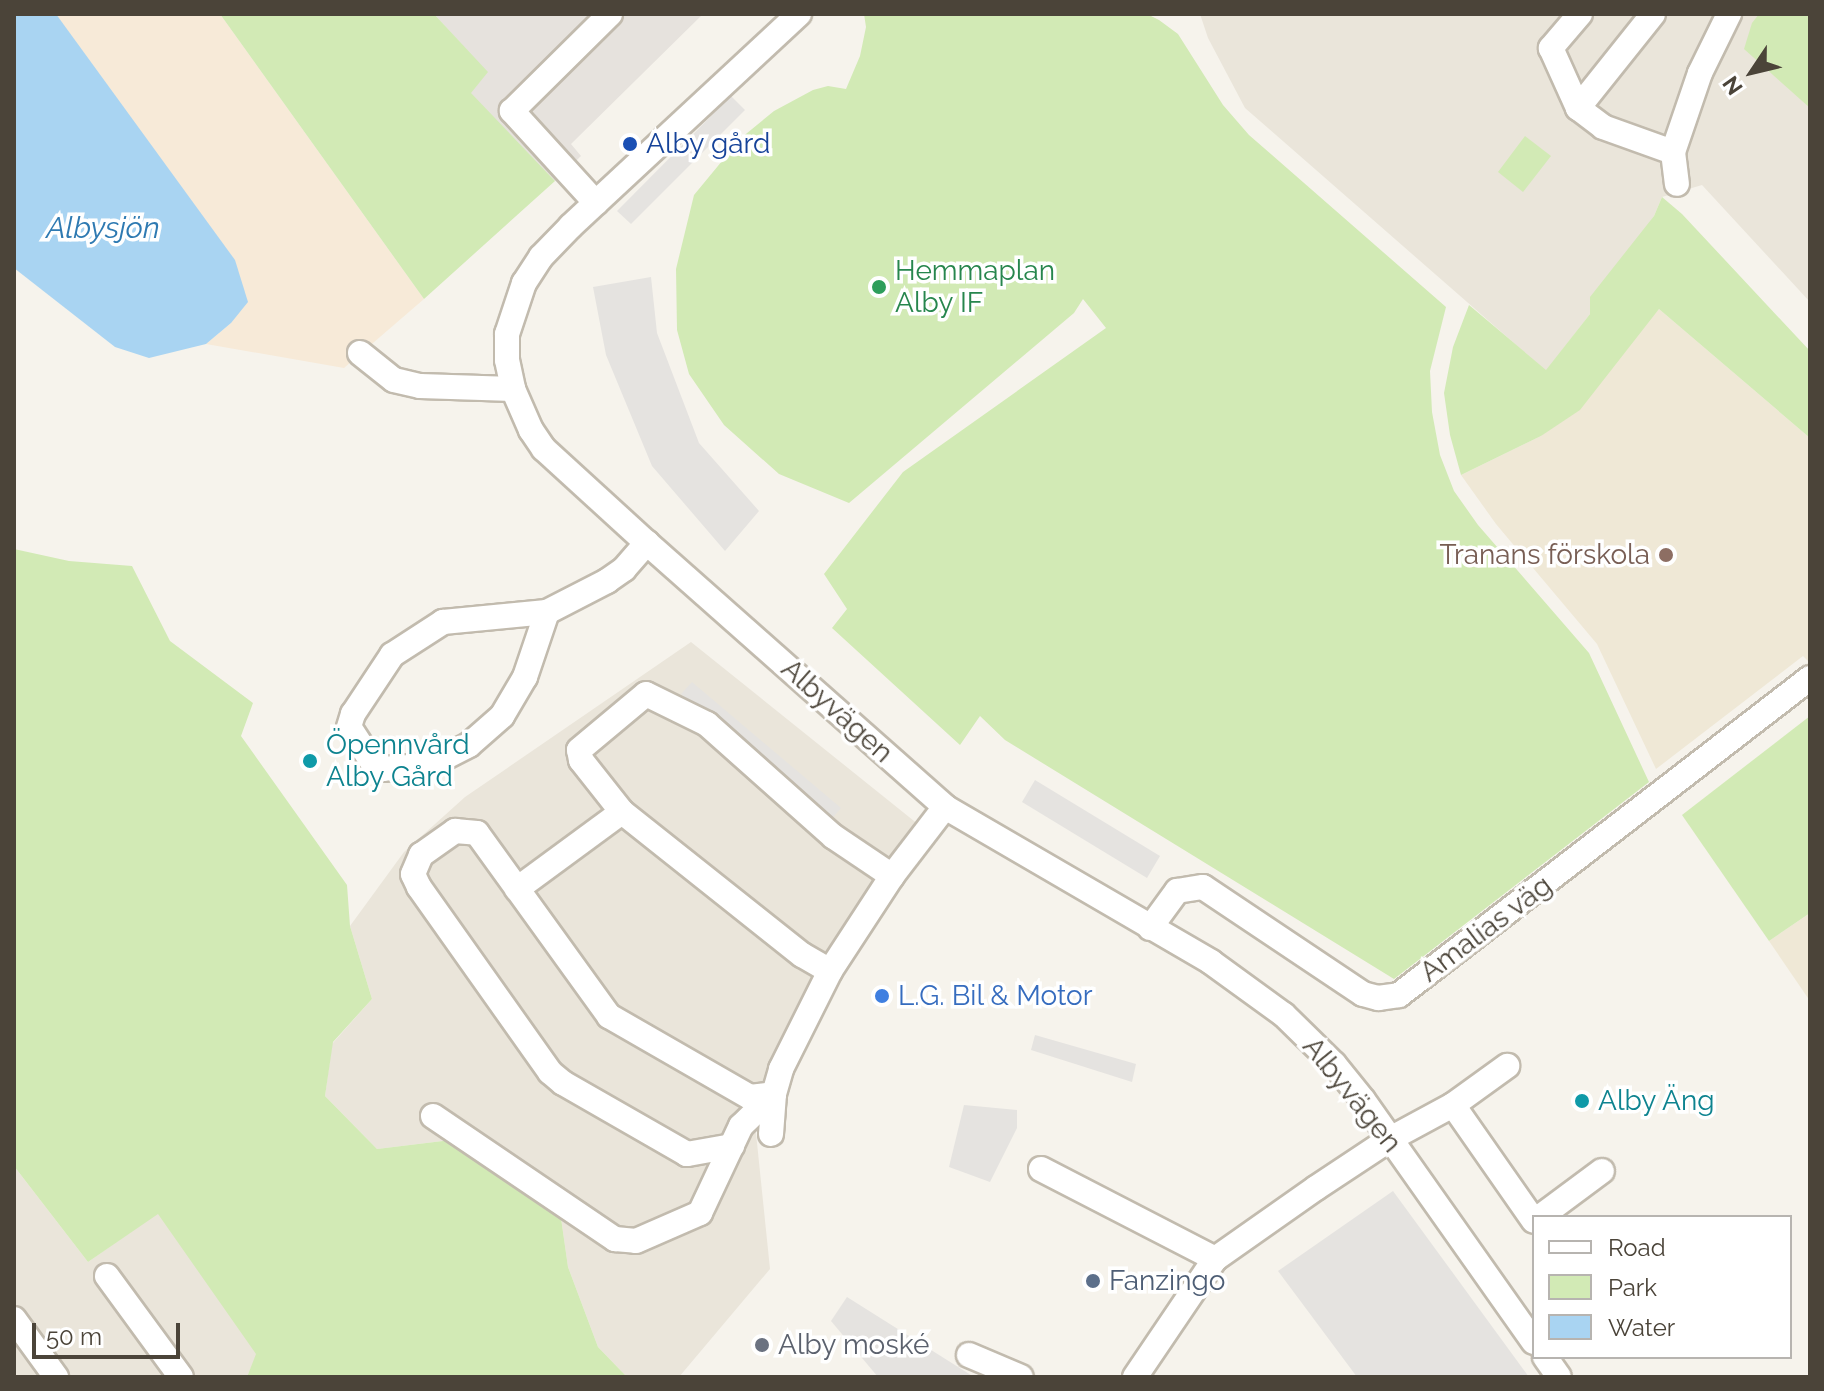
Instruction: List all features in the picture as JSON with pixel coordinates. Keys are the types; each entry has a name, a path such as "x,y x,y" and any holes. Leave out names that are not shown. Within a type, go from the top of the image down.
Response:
{"street":[{"path":"596,203 512,111 610,14"},
{"name":"Albyvägen","path":"799,14 596,203 541,257 524,283 507,334 507,360 513,389 531,430 544,449 647,543 945,807 1211,962 1284,1015 1334,1064 1532,1339"},
{"path":"1580,14 1551,48 1578,108 1603,127 1673,152"},
{"path":"1578,108 1653,14"},
{"path":"1677,184 1673,152 1700,73 1729,14"},
{"path":"360,353 394,380 420,386 513,389"},
{"path":"547,612 525,677 502,716 469,745 444,758 410,767 383,769 374,765 349,727 353,714 392,655 443,622 547,612 607,581 624,569 647,543"},
{"name":"Amalias väg","path":"1150,928 1177,891 1191,886 1203,887 1363,994 1378,998 1399,995 1810,678"},
{"path":"830,971 802,955 622,812 581,760 579,750 646,694 707,724 834,837 892,876"},
{"path":"771,1134 774,1094 781,1069 830,971 892,876 945,807"},
{"path":"517,889 622,812"},
{"path":"732,1146 687,1154 563,1083 528,1044 413,874 421,855 455,831 477,833 609,1016 750,1097 774,1094"},
{"path":"1135,1377 1215,1259 1390,1139 1453,1105 1507,1066"},
{"path":"433,1116 615,1239 636,1241 700,1213 741,1126 774,1094"},
{"path":"1453,1105 1532,1218"},
{"path":"1041,1169 1215,1259"},
{"path":"1543,1215 1602,1171"},
{"path":"107,1276 181,1377"},
{"path":"14,1319 56,1377"},
{"path":"969,1355 1021,1377"},
{"path":"1546,1359 1559,1377"}],"shaded area":[{"path":"56,14 220,14 424,299 344,368 206,344 231,323"},
{"path":"434,14 703,14 571,144 581,156 555,181 470,93 487,72"},
{"path":"1200,14 1810,14 1810,302 1702,185 1662,197 1654,216 1590,314 1546,371 1245,108 1208,38"},
{"path":"731,96 745,110 631,224 617,211"},
{"path":"651,277 657,333 699,443 759,511 725,551 652,466 606,355 593,287"},
{"name":"Tranans förskola","path":"1659,309 1810,438 1810,663 1803,656 1656,769 1597,644 1496,524 1461,475 1541,436"},
{"path":"691,642 924,829 843,929 753,1104 770,1269 679,1377 627,1377 598,1347 568,1267 561,1218 451,1140 377,1149 325,1096 332,1044 372,999 350,926 404,852 465,797"},
{"path":"692,682 841,808 830,821 681,694"},
{"path":"1035,780 1160,856 1147,878 1022,802"},
{"path":"1810,913 1810,1001 1769,941"},
{"path":"1035,1035 1136,1064 1132,1082 1031,1050"},
{"path":"964,1105 1017,1110 1017,1128 990,1182 949,1167"},
{"path":"14,1166 88,1262 158,1213 257,1354 247,1377 14,1377"},
{"path":"1393,1191 1529,1377 1357,1377 1278,1271"},
{"path":"847,1297 974,1377 878,1377 831,1321"}],"green space":[{"path":"220,14 434,14 488,72 471,93 555,181 424,299"},
{"path":"864,14 1147,14 1159,20 1178,34 1223,105 1249,135 1446,307 1430,371 1432,412 1440,455 1454,491 1478,525 1589,653 1649,782 1394,979 1005,740 980,716 960,745 832,628 847,609 824,574 903,472 1106,328 1083,299 1074,313 849,503 779,474 724,425 689,374 677,330 676,269 694,195 741,138 774,111 813,90 828,86 846,89 860,56 866,27"},
{"path":"1759,14 1810,14 1810,108 1744,49 1752,23"},
{"path":"1525,136 1551,156 1523,192 1498,172"},
{"path":"1662,197 1682,214 1810,351 1810,438 1659,309 1580,410 1541,436 1461,475 1450,435 1444,393 1453,347 1469,305 1546,370 1590,314 1590,297 1654,216"},
{"path":"14,549 69,561 132,566 170,641 253,703 241,736 347,885 350,926 372,999 333,1042 325,1096 377,1149 451,1140 561,1218 568,1267 598,1347 627,1377 247,1377 256,1354 158,1214 88,1262 14,1166"},
{"path":"1810,716 1810,913 1769,941 1682,815"}],"water":[{"name":"Albysjön","path":"14,14 56,14 235,260 248,302 231,323 206,344 149,358 115,347 14,268"}],"place":[{"name":"Alby gård","path":"630,144"},
{"name":"Hemmaplan Alby IF","path":"879,287"},
{"name":"Tranans förskola","path":"1666,555"},
{"name":"Öpennvård Alby Gård","path":"310,761"},
{"name":"L.G. Bil & Motor","path":"882,996"},
{"name":"Alby Äng","path":"1582,1101"},
{"name":"Fanzingo","path":"1093,1281"},
{"name":"Alby moské","path":"762,1345"}]}
